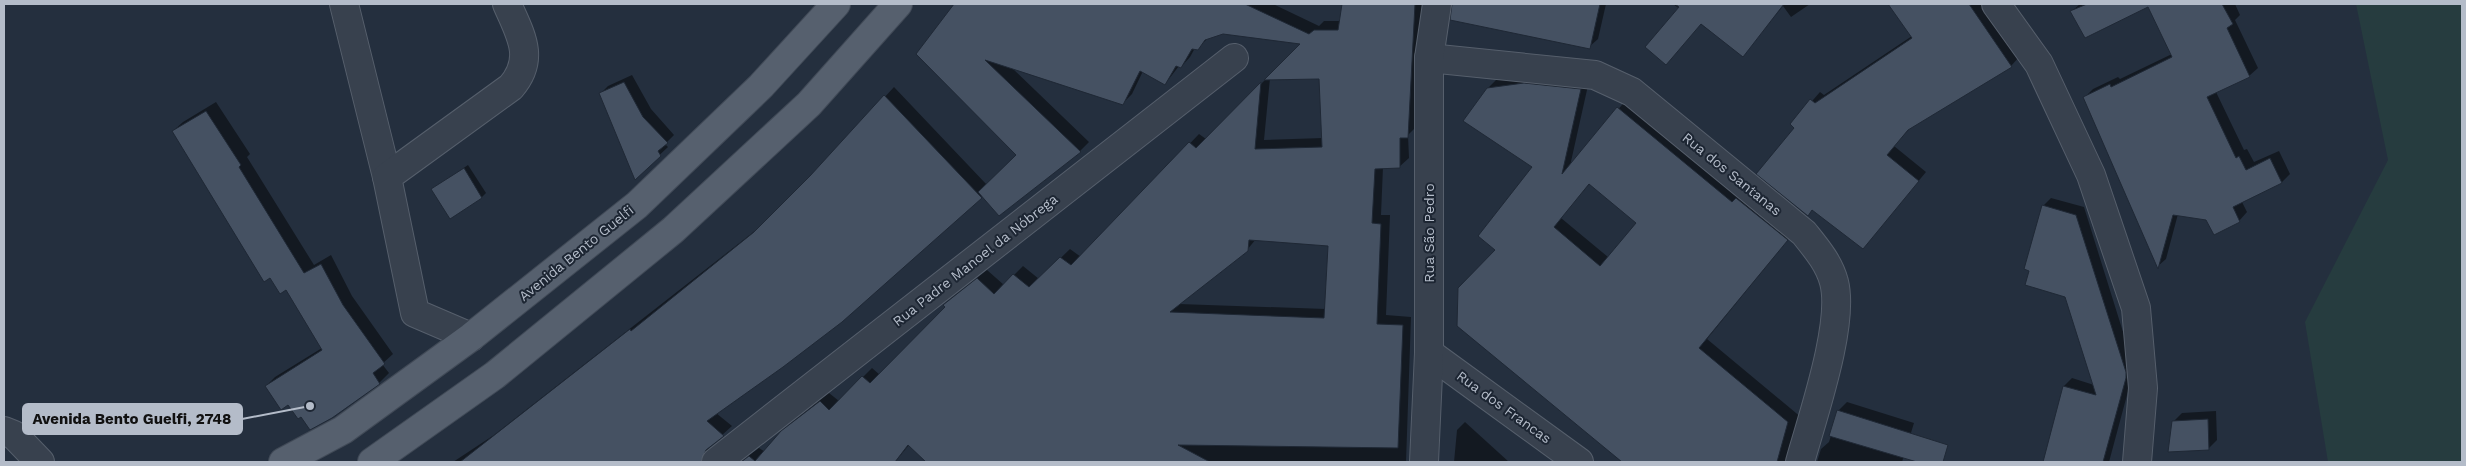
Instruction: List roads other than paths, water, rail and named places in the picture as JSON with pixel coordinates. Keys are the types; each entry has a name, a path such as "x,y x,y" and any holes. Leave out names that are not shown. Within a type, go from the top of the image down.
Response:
{"main road":[{"name":"Avenida Bento Guelfi","path":"283,462 343,430 471,337 637,205 761,86 836,4"},
{"path":"372,462 496,375 673,230 809,104 898,4"}],"street":[{"path":"344,4 388,177 415,313 471,337"},
{"path":"388,177 511,87 521,75 525,61 521,36 507,4"},
{"name":"Rua São Pedro","path":"1424,462 1429,353 1429,58 1437,4"},
{"path":"1996,4 2040,64 2090,175 2136,308 2143,388 2137,462"},
{"name":"Rua Padre Manoel da Nóbrega","path":"716,462 1234,58"},
{"name":"Rua dos Santanas","path":"1429,58 1595,75 1632,92 1804,233 1826,261 1829,268 1834,282 1836,313 1830,350 1800,462"},
{"name":"Rua dos Francas","path":"1429,353 1579,462"},
{"path":"4,432 14,435 40,462"}],"place":[{"name":"Avenida Bento Guelfi, 2748","path":"310,406"}]}
